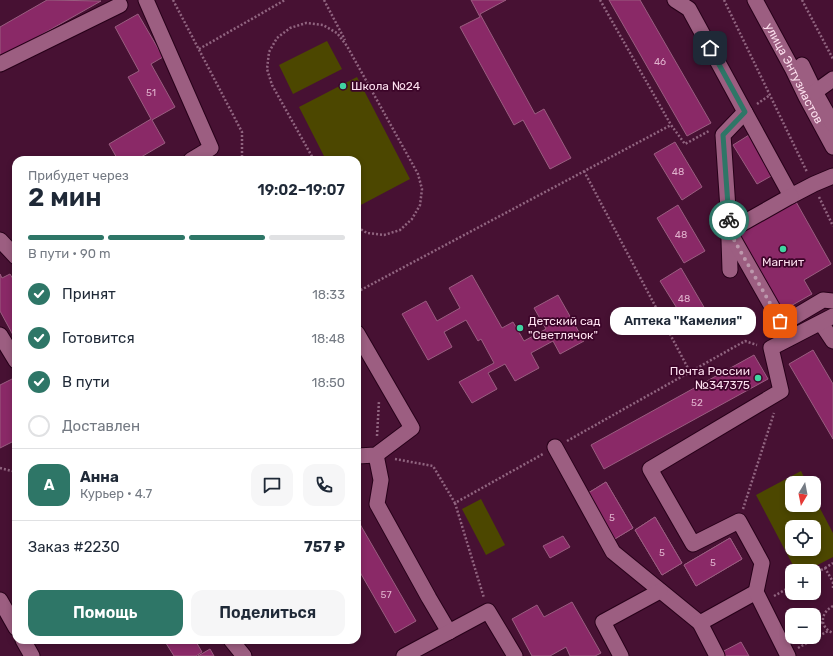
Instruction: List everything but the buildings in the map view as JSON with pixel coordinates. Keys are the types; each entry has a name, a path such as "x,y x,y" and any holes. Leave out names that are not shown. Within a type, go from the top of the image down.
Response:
{"street":[{"path":"146,0 211,148 198,156"},
{"path":"675,0 689,9 790,196"},
{"name":"улица Энтузиастов","path":"755,0 833,147"},
{"path":"766,0 833,124"},
{"path":"0,64 122,2"},
{"path":"815,92 833,79"},
{"path":"730,270 723,135 745,112"},
{"path":"729,231 790,196 833,176"},
{"path":"729,231 780,321 791,319 823,300 833,302"},
{"path":"0,240 12,253"},
{"path":"788,655 759,598 762,563 739,520 693,544 650,469 781,391 771,348 827,320 833,341"},
{"path":"0,335 12,354"},
{"path":"361,340 412,428 376,455 361,456"},
{"path":"555,447 613,552 700,623 717,656"},
{"path":"376,455 381,480 377,504 428,598 449,632"},
{"path":"621,656 603,622 660,591"},
{"path":"700,623 759,598"},
{"path":"0,600 12,621"},
{"path":"412,654 488,611 514,656"},
{"path":"25,644 32,656"},
{"path":"234,644 244,656"}],"path":[{"path":"173,0 242,132 242,156"},
{"path":"199,49 285,0"},
{"path":"324,0 418,174 422,189 420,205 412,219 400,230 384,235 367,233 361,229"},
{"path":"600,0 671,125 685,144 712,130"},
{"path":"724,0 810,177"},
{"path":"802,0 833,58"},
{"path":"312,156 272,85 267,69 269,52 277,38 290,28 306,23 323,24 337,33 348,46"},
{"path":"745,112 770,95"},
{"path":"361,290 671,125"},
{"path":"584,171 690,372"},
{"path":"816,191 833,226"},
{"path":"455,504 745,341 771,348"},
{"path":"379,400 376,455 433,466 455,504 488,611"},
{"path":"739,520 774,413"},
{"path":"0,468 12,471"},
{"path":"821,570 833,563"},
{"path":"825,568 833,582 833,588"},
{"path":"759,598 785,589"},
{"path":"833,606 824,613 823,617 825,627 828,631 833,633"},
{"path":"788,655 828,631"}],"shaded area":[{"path":"327,41 342,69 293,94 279,65"},
{"path":"357,77 410,179 361,205 361,156 324,156 299,107"},
{"path":"801,471 804,476 792,476"},
{"path":"785,480 785,512 821,512 821,510 833,533 833,557 820,564 792,564 788,556 821,556 821,520 785,520 785,550 756,495"},
{"path":"481,499 505,545 486,555 462,509"}],"way so far":[{"path":"729,220 729,231 780,321"}],"place":[{"name":"Школа №24","path":"343,86"},
{"name":"Магнит","path":"783,249"},
{"name":"Аптека \"Камелия\"","path":"780,321"},
{"name":"Детский сад \"Светлячок\"","path":"520,328"},
{"name":"Почта России №347375","path":"758,378"}],"route":[{"path":"710,48 745,112 723,135 729,220"}]}
